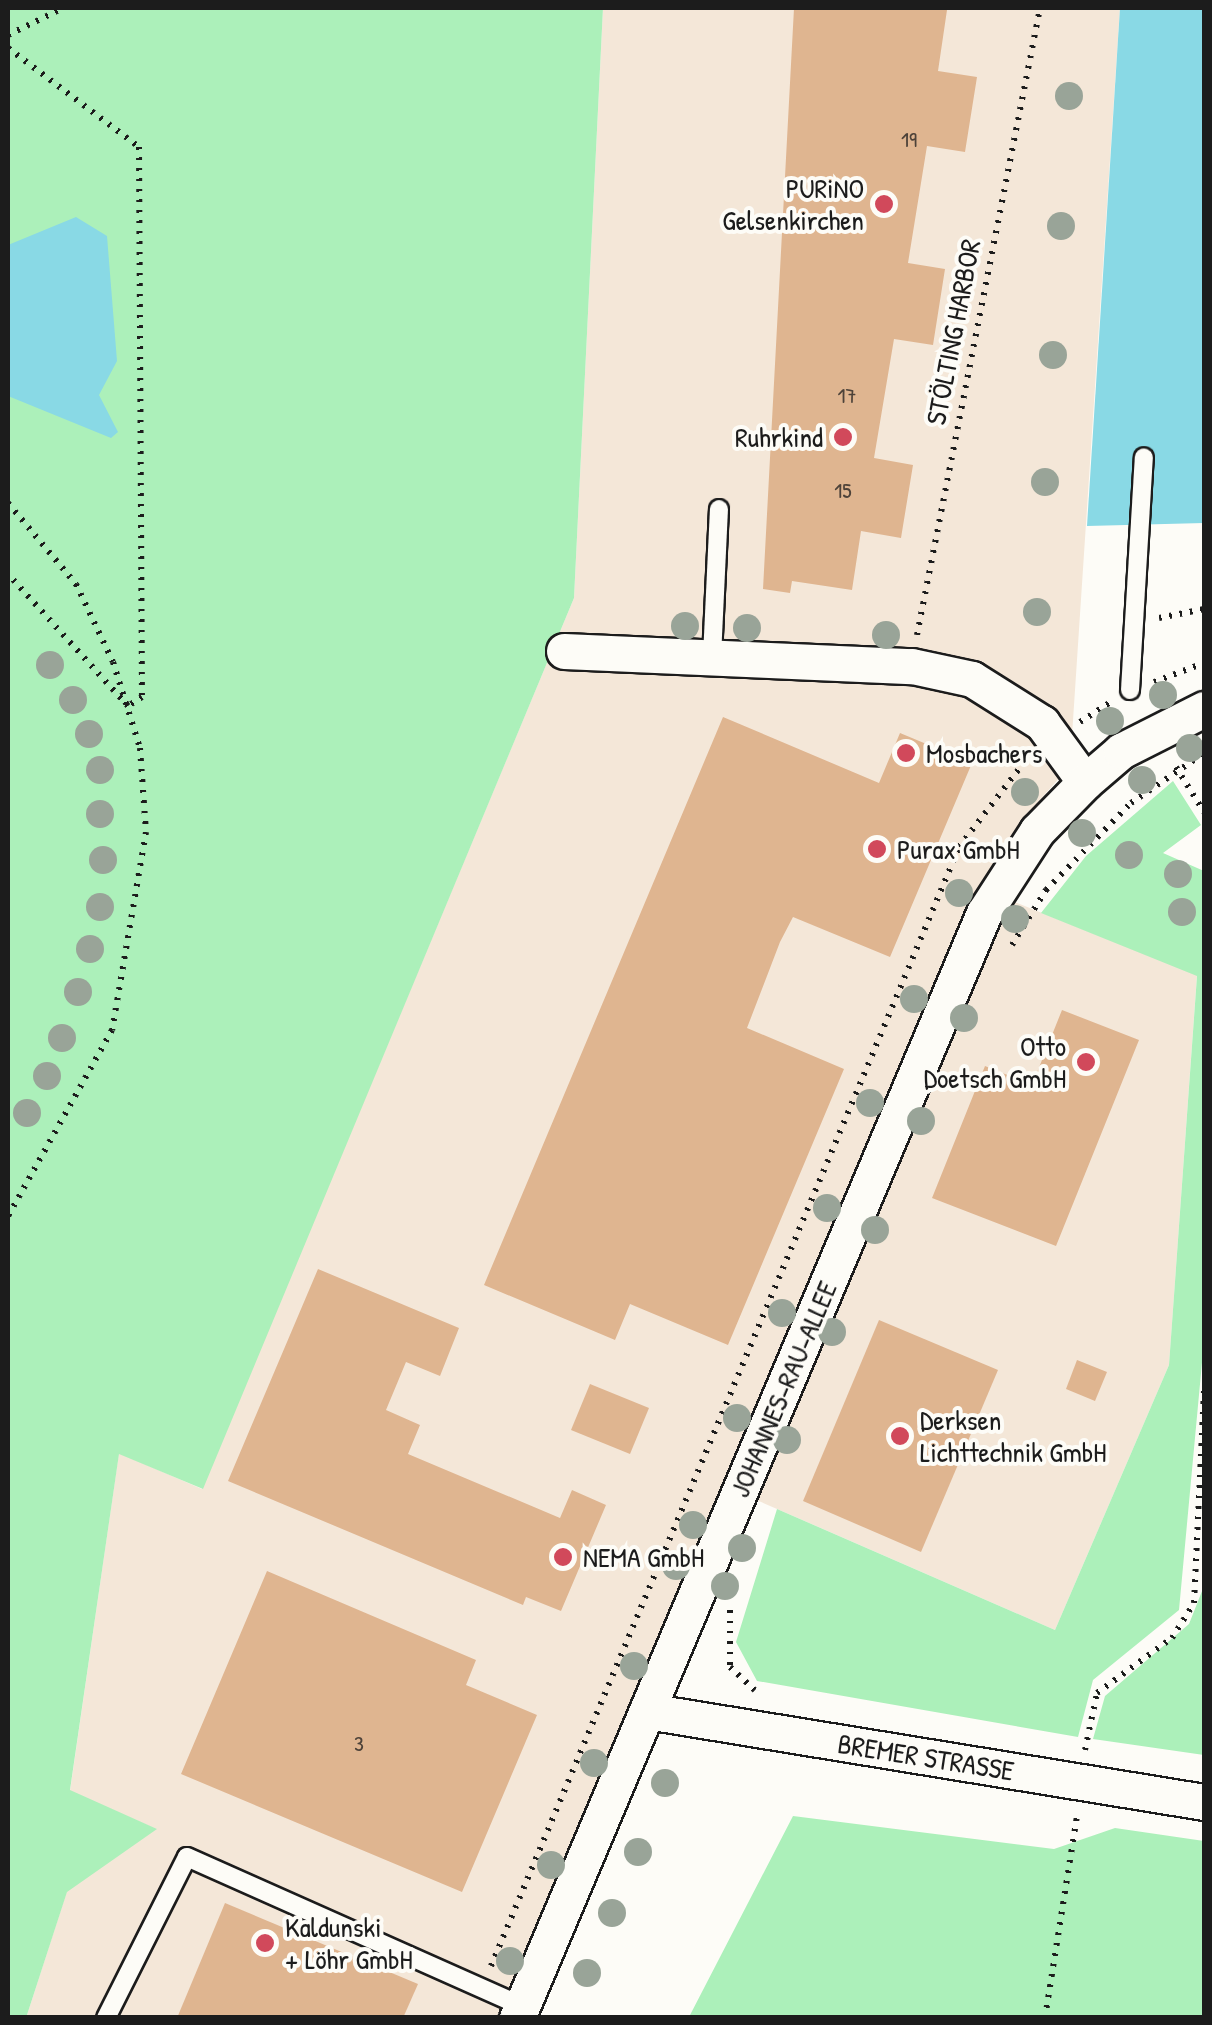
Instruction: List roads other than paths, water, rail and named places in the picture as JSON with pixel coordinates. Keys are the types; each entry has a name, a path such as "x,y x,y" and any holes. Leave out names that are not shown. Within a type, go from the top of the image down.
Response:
{"street":[{"path":"564,651 912,666 972,679 1014,701 1085,782"},
{"name":"JOHANNES-RAU-ALLEE","path":"520,2012 984,912 1037,831 1085,782 1121,751 1204,709"},
{"name":"BREMER STRASSE","path":"647,1711 1204,1802"}],"lane":[{"path":"1130,690 1128,619 1144,457"},
{"path":"712,658 719,509"},
{"path":"106,2018 187,1857 483,1984 520,2012"}],"water":[{"path":"1120,8 1204,8 1204,523 1087,526"},
{"path":"76,217 107,236 117,361 99,395 118,432 111,438 8,396 8,245"}],"place":[{"name":"PURiNO Gelsenkirchen","path":"884,204"},
{"name":"Ruhrkind","path":"843,437"},
{"name":"Mosbachers","path":"906,753"},
{"name":"Purax GmbH","path":"877,849"},
{"name":"Otto Doetsch GmbH","path":"1086,1062"},
{"name":"Derksen Lichttechnik GmbH","path":"900,1436"},
{"name":"NEMA GmbH","path":"563,1557"},
{"name":"Kaldunski + Löhr GmbH","path":"265,1943"}]}
